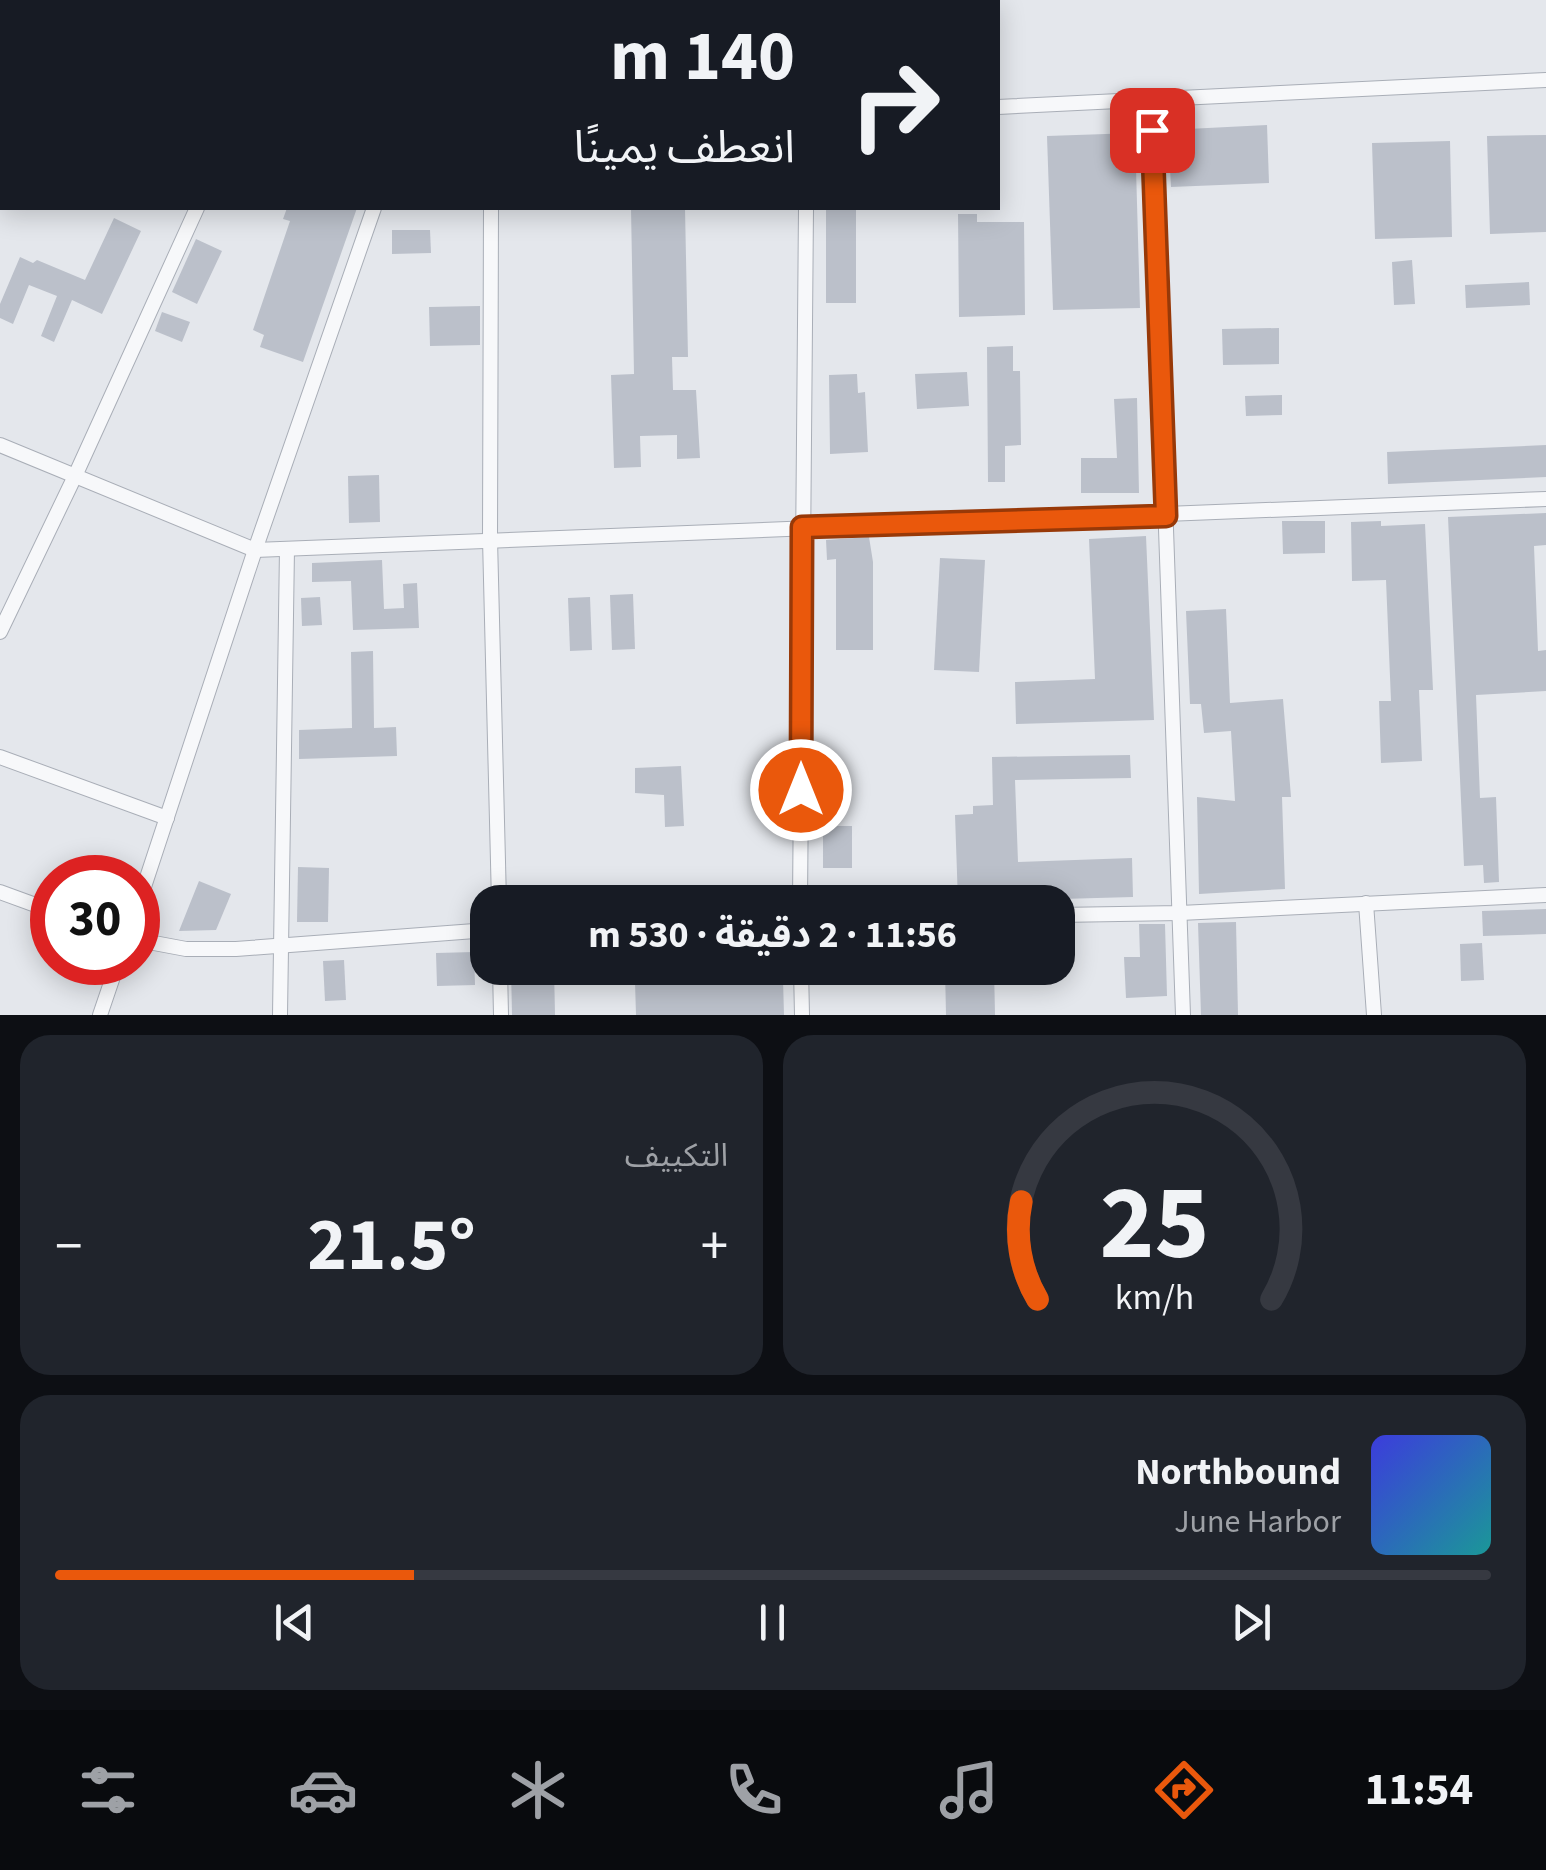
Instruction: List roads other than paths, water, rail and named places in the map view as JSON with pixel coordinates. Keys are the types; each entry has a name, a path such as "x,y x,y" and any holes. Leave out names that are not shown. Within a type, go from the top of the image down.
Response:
{"street":[{"path":"1000,107 1546,80"},
{"path":"1151,100 1183,1015"},
{"path":"0,632 76,476 196,210"},
{"path":"155,855 373,210"},
{"path":"492,210 490,539 499,885"},
{"path":"800,885 806,210"},
{"path":"0,446 255,550 1546,498"},
{"path":"280,1015 287,549"},
{"path":"0,757 167,818"},
{"path":"1075,915 1546,894"},
{"path":"1,896 30,905"},
{"path":"1366,903 1374,1015"},
{"path":"160,944 186,949 280,946 470,931"},
{"path":"100,1015 110,985"},
{"path":"500,985 500,1015"},
{"path":"801,985 802,1015"}]}
